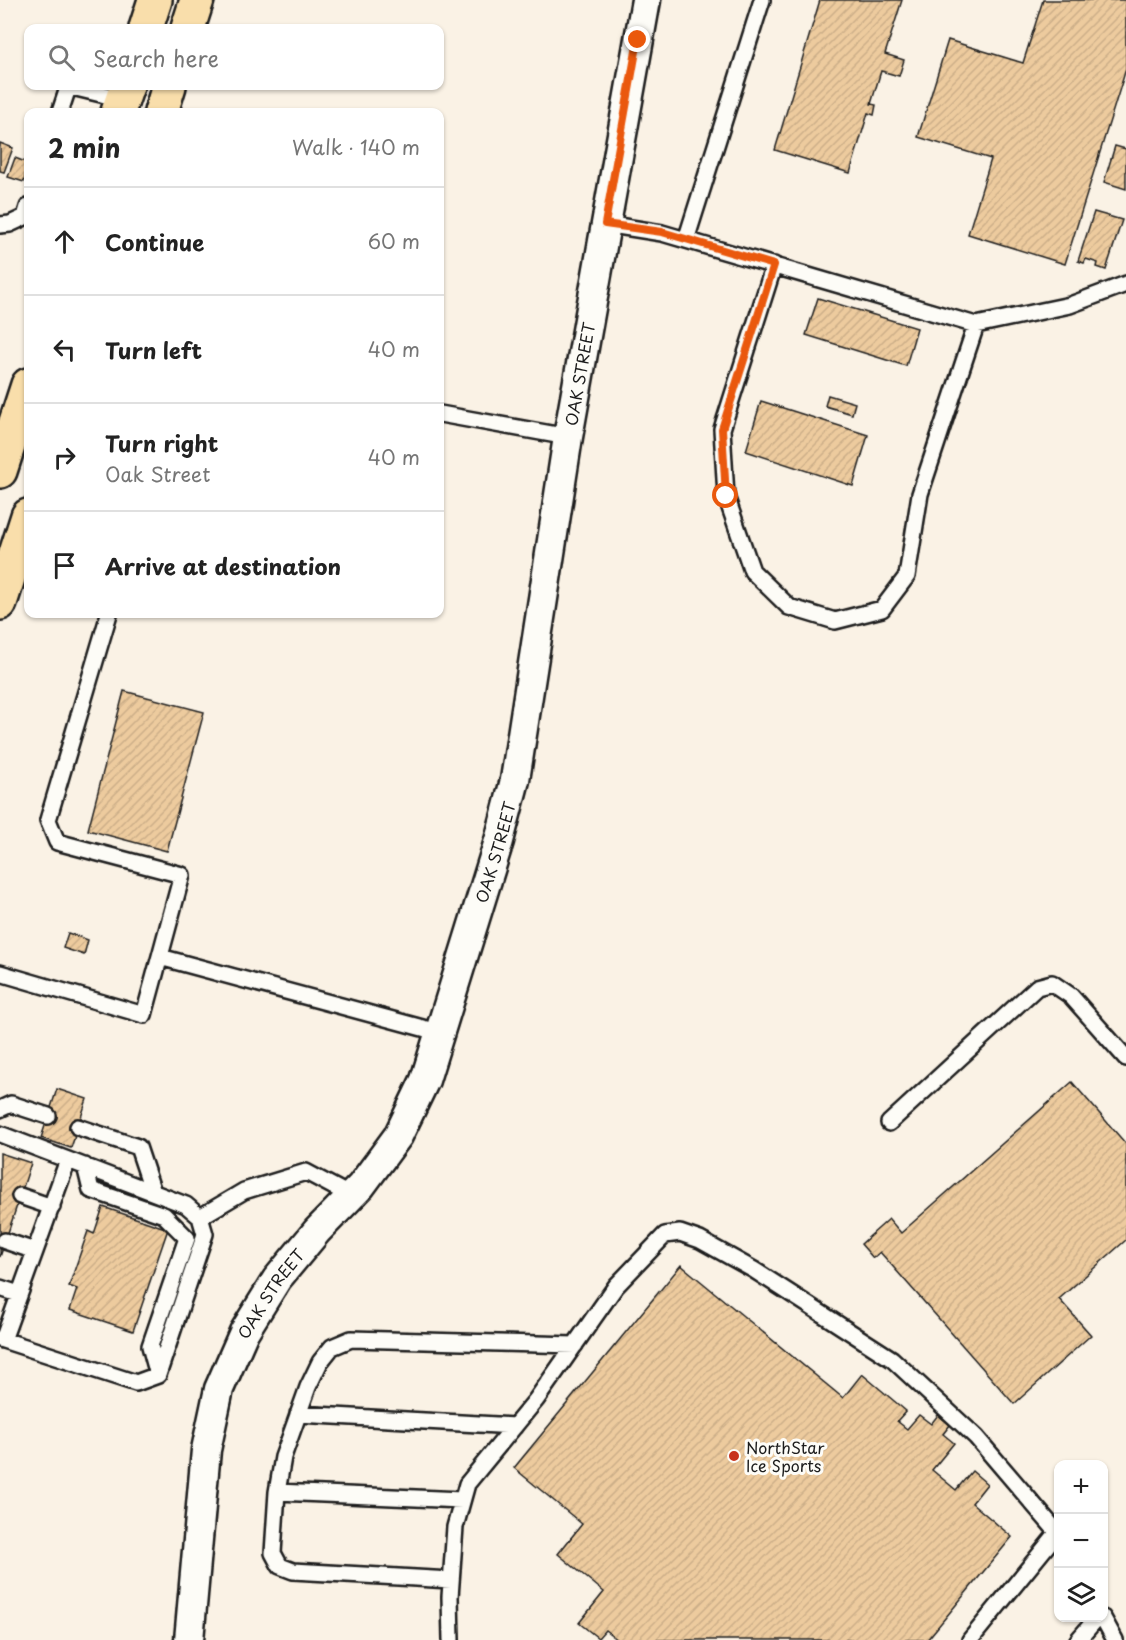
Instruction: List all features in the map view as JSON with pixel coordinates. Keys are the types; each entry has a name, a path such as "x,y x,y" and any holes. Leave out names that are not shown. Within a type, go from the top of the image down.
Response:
{"highway":[{"path":"147,24 155,0"},
{"path":"189,24 197,0"},
{"path":"162,108 168,90"},
{"path":"0,471 6,429 24,393"},
{"path":"0,603 24,528"}],"street":[{"name":"OAK STREET","path":"189,1640 206,1450 219,1389 244,1332 277,1279 317,1231 351,1196 398,1136 425,1080 441,1033 515,780 568,438 646,0"}],"lane":[{"path":"686,240 762,0"},
{"path":"61,108 68,90"},
{"path":"84,90 122,99"},
{"path":"0,225 10,224 24,216"},
{"path":"605,224 662,232 976,325 1070,306 1126,284"},
{"path":"774,265 722,429 726,496 752,570 789,607 835,621 882,609 907,576 920,494 976,325"},
{"path":"444,415 568,438"},
{"path":"0,973 144,1015 182,875 57,842 48,820 108,618"},
{"path":"160,957 441,1033"},
{"path":"889,1123 1037,987 1052,983 1071,996 1126,1058"},
{"path":"0,1110 11,1104 48,1116"},
{"path":"78,1127 138,1146 153,1192"},
{"path":"0,1134 186,1204 200,1217 205,1234 158,1375"},
{"path":"68,1160 1,1340 136,1383 158,1375"},
{"path":"84,1166 91,1190 164,1215 187,1238 150,1346 158,1375"},
{"path":"200,1217 244,1191 306,1172 351,1196"},
{"path":"20,1196 52,1207"},
{"path":"451,1640 451,1580 455,1527 467,1484 536,1401 616,1286 665,1235 680,1233 700,1240 754,1270 892,1359 976,1437 1054,1528"},
{"path":"5,1241 35,1251"},
{"path":"0,1288 19,1294"},
{"path":"451,1580 293,1571 280,1566 273,1553 277,1492 283,1457 308,1387 320,1362 332,1347 351,1339 575,1345"},
{"path":"298,1414 515,1426"},
{"path":"277,1492 462,1500"},
{"path":"970,1640 1054,1538"},
{"path":"1078,1640 1093,1622"},
{"path":"1106,1622 1115,1640"}],"building":[{"path":"820,0 902,0 885,54 904,60 899,76 881,71 871,104 876,105 874,115 868,113 850,173 775,150"},
{"path":"1043,0 1126,0 1126,69 1065,264 968,234 991,159 918,137 948,40 1023,63"},
{"path":"0,143 13,148 4,172 0,171"},
{"path":"1115,146 1126,149 1126,189 1104,182"},
{"path":"15,158 24,161 24,182 8,177"},
{"path":"1094,212 1122,220 1106,270 1097,267 1098,263 1086,259 1084,263 1078,261"},
{"path":"818,298 917,328 906,366 806,335"},
{"path":"828,395 855,403 852,414 825,406"},
{"path":"761,401 868,435 853,486 746,451"},
{"path":"124,691 204,712 167,851 88,830"},
{"path":"68,933 88,940 84,955 63,948"},
{"path":"1072,1082 1126,1144 1126,1240 1059,1299 1091,1335 1014,1404 880,1252 873,1258 861,1244 889,1219 901,1233"},
{"path":"57,1089 87,1099 71,1148 41,1138"},
{"path":"0,1153 31,1163 0,1257"},
{"path":"103,1207 168,1229 133,1331 70,1310 77,1289 69,1286 88,1231 94,1234"},
{"name":"NorthStar Ice Sports","path":"681,1265 843,1398 862,1374 906,1411 897,1421 907,1429 919,1415 931,1424 938,1415 950,1425 943,1434 954,1443 932,1470 956,1490 972,1471 987,1484 972,1503 1012,1537 927,1640 618,1640 605,1630 598,1638 579,1623 604,1592 558,1554 582,1524 514,1468"}],"place":[{"name":"NorthStar Ice Sports","path":"734,1456"}],"route":[{"path":"638,40 605,224 662,232 774,265 722,429 726,496"}]}
